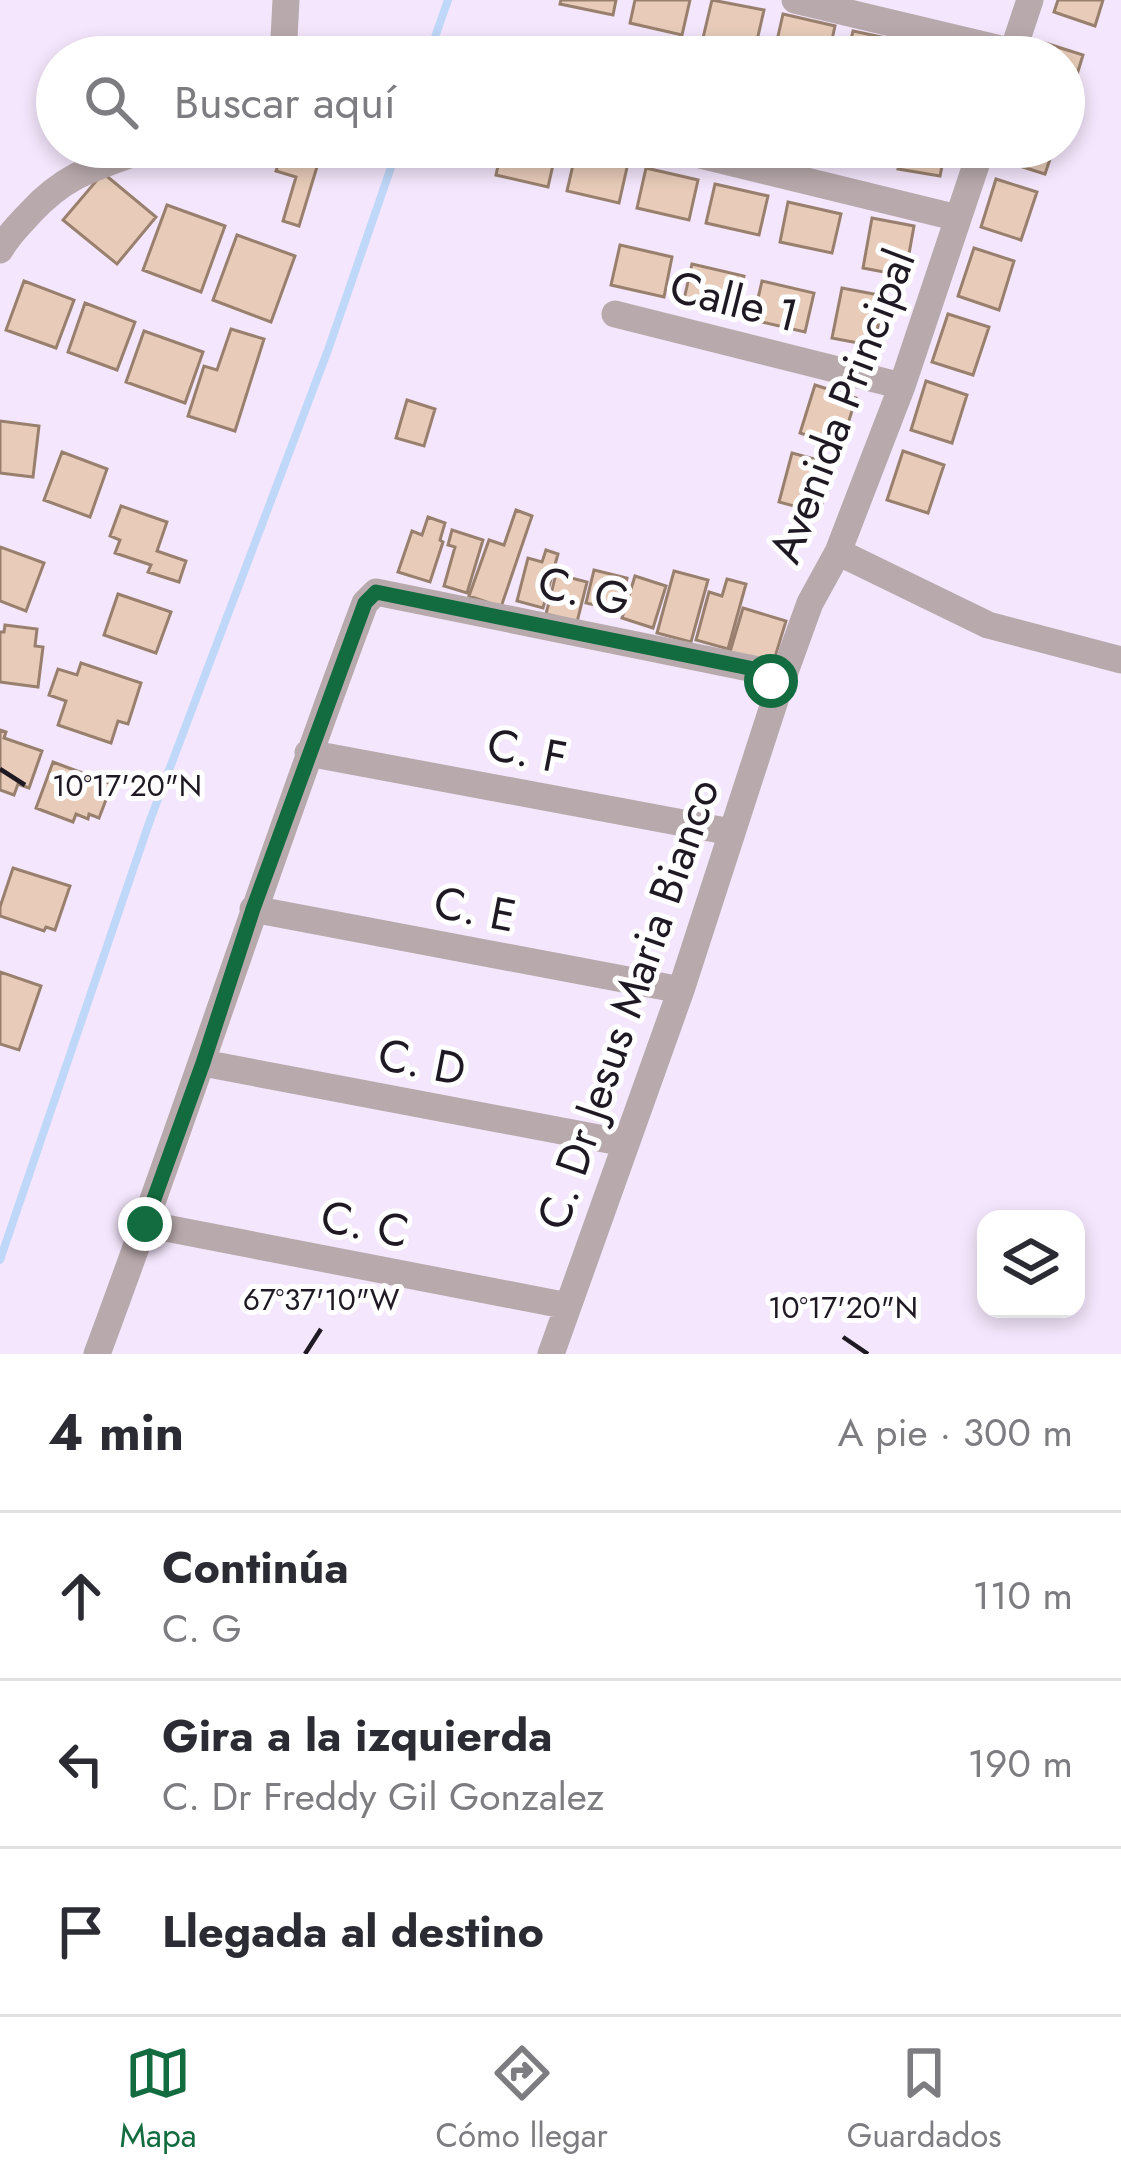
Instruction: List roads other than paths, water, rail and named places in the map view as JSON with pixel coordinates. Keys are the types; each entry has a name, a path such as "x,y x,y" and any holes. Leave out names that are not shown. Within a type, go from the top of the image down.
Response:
{"street":[{"path":"284,36 286,0"},
{"path":"795,0 940,36"},
{"path":"1018,36 1030,0"},
{"path":"0,250 53,189 96,168"},
{"path":"753,168 958,218"},
{"name":"Avenida Principal","path":"774,687 838,552 902,386 975,168"},
{"name":"Calle 1","path":"615,314 902,386"},
{"path":"838,552 988,626 1121,660"},
{"name":"C. G","path":"308,753 365,603 376,592 759,670 774,687"},
{"name":"C. Dr Jesus Maria Bianco","path":"551,1354 681,991 774,687"},
{"path":"97,1354 203,1063 308,753"},
{"name":"C. F","path":"308,753 731,832"},
{"name":"C. E","path":"253,909 681,991"},
{"name":"C. D","path":"203,1063 625,1143"},
{"name":"C. C","path":"145,1224 568,1306"}],"waterway":[{"path":"435,36 448,0"},
{"path":"0,1260 149,823 328,350 391,168"}]}
